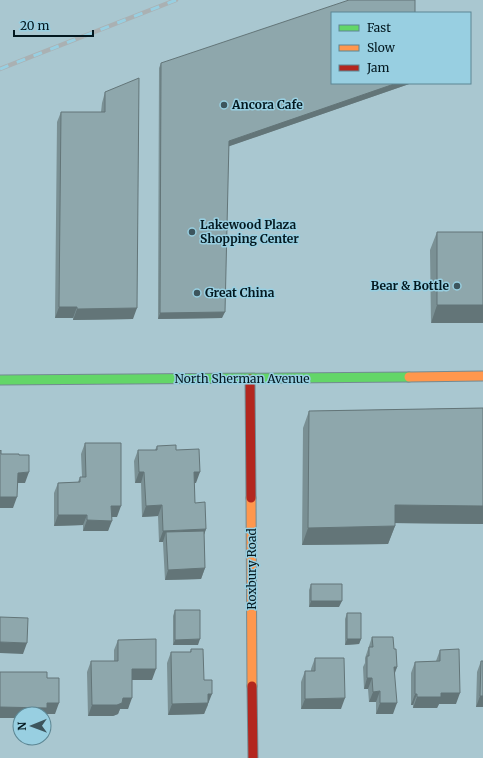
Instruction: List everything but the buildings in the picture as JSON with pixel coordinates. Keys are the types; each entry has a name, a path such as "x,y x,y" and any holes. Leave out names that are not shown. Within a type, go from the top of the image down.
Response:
{"street":[{"name":"North Sherman Avenue","path":"0,380 483,376"},
{"name":"Roxbury Road","path":"250,379 253,758"}],"railway":[{"path":"0,69 176,0"}],"traffic: fast":[{"path":"0,380 409,377"}],"traffic: slow":[{"path":"409,377 483,376"},
{"path":"251,498 252,686"}],"traffic: jam":[{"path":"250,379 251,498"},
{"path":"252,686 253,758"}],"place":[{"name":"Ancora Cafe","path":"224,105"},
{"name":"Lakewood Plaza Shopping Center","path":"192,232"},
{"name":"Bear & Bottle","path":"457,286"},
{"name":"Great China","path":"197,293"}]}
